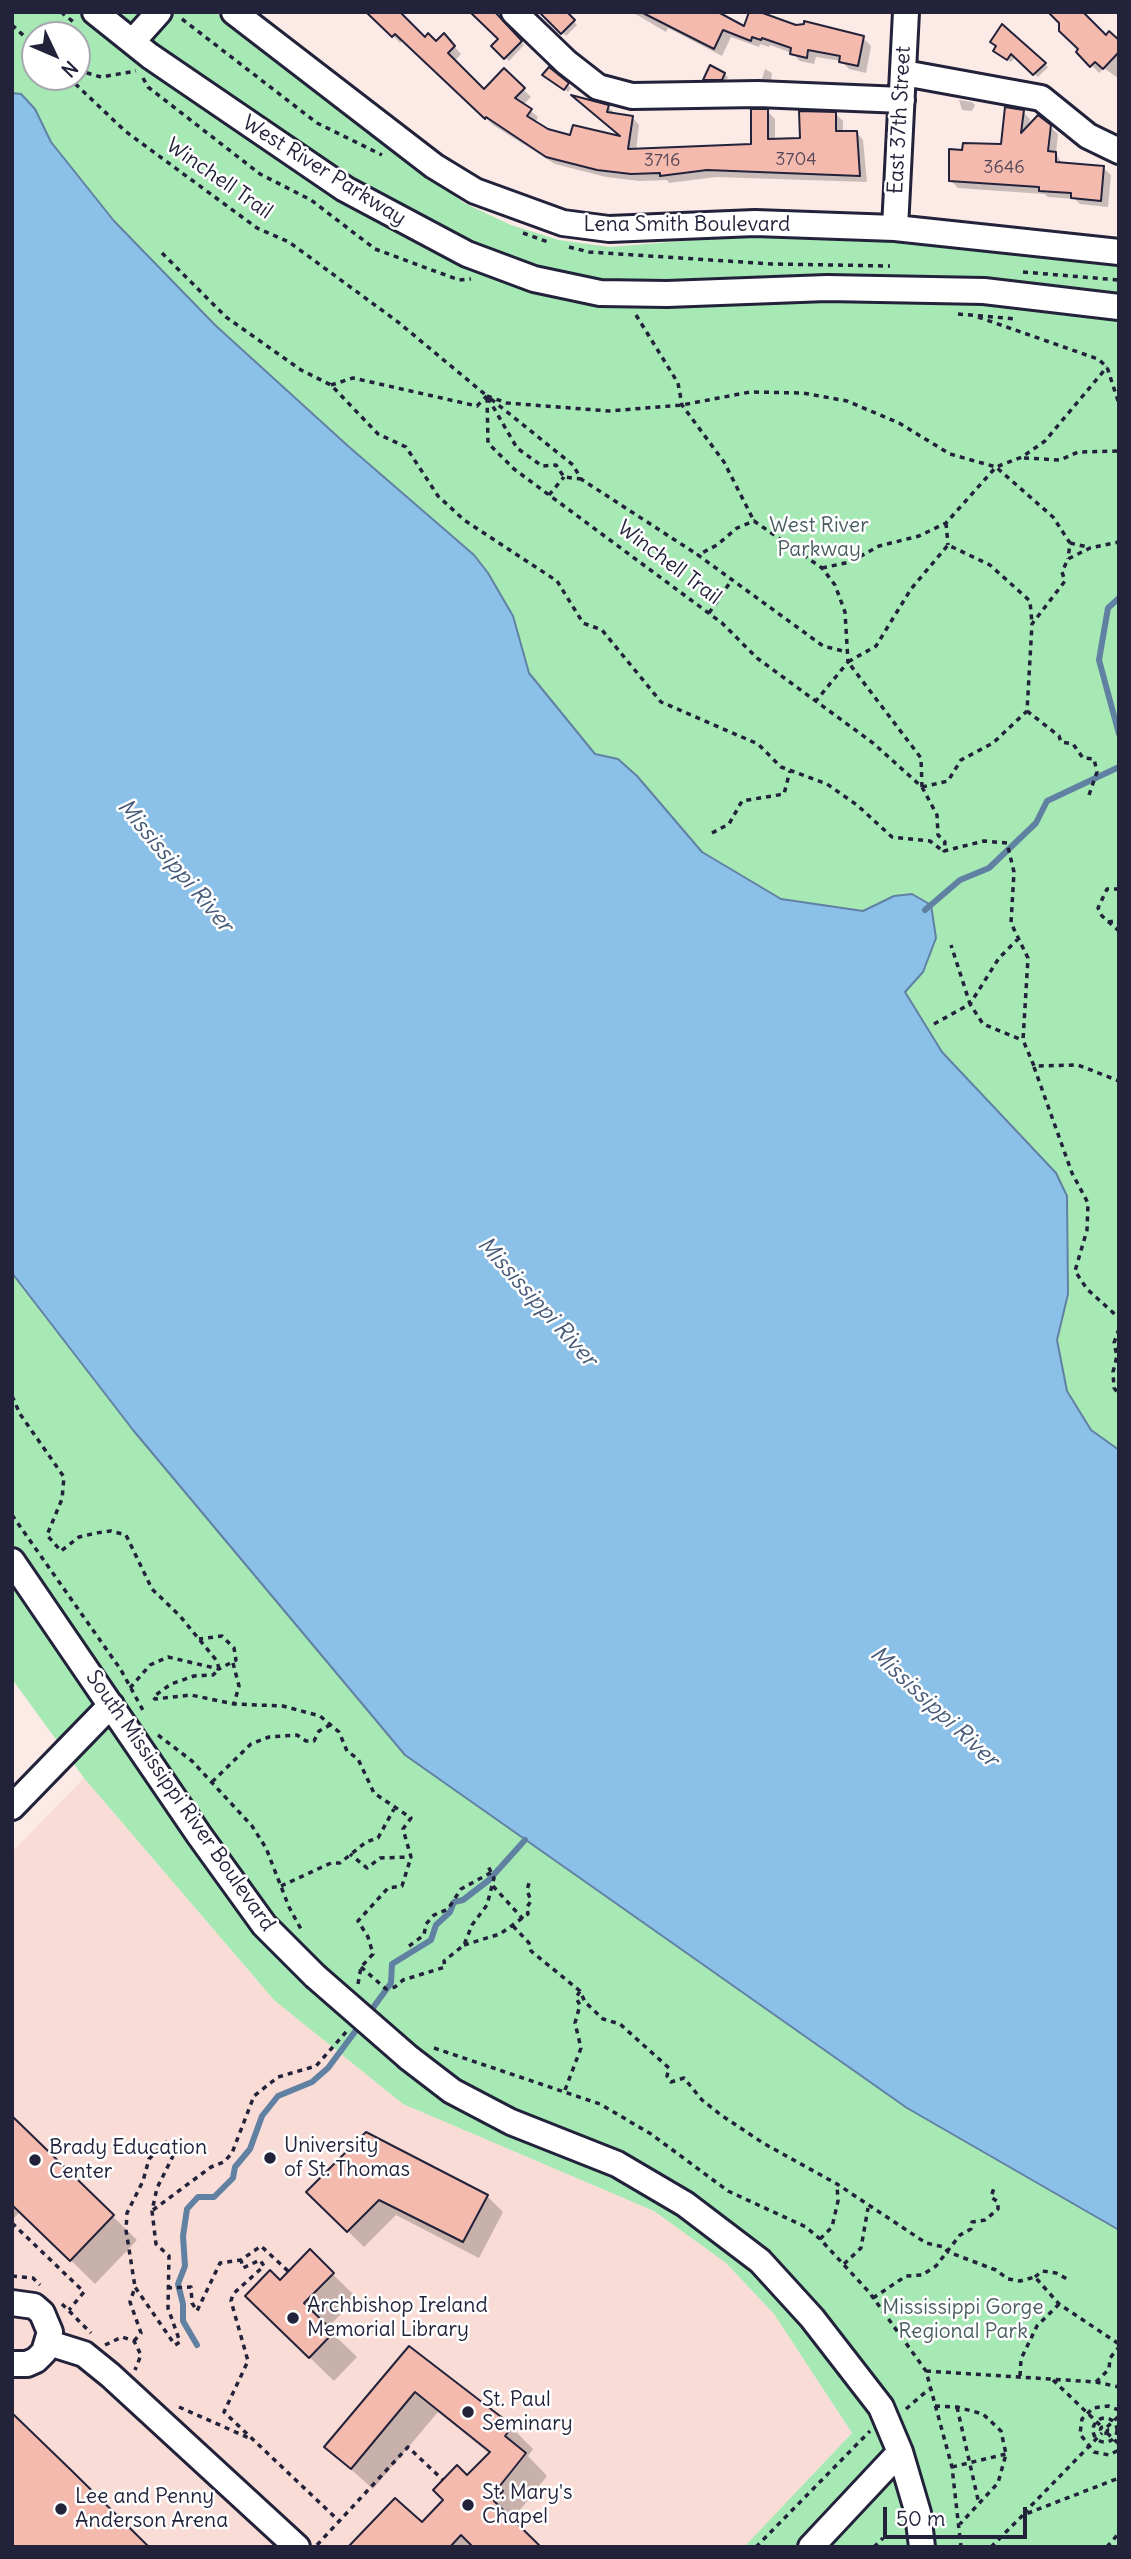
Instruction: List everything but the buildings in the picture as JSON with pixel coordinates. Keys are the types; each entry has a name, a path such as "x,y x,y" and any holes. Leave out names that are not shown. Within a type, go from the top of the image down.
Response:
{"street":[{"name":"West River Parkway","path":"95,12 291,155 345,189 467,254 534,279 600,293 667,294 827,288 971,291 1119,307"},
{"path":"133,41 159,12"},
{"name":"Lena Smith Boulevard","path":"234,12 434,166 475,191 563,223 609,229 755,223 895,229 1119,251"},
{"path":"514,12 566,62 598,87 632,96 758,94 902,100"},
{"name":"East 37th Street","path":"895,229 905,12"},
{"path":"904,73 1041,98 1088,136 1119,151"},
{"name":"South Mississippi River Boulevard","path":"12,1561 264,1925 315,1976 409,2058 464,2097 511,2122 617,2164 685,2204 760,2261 781,2282 842,2355 886,2418 900,2452 918,2513 922,2547"},
{"path":"12,1807 111,1705"},
{"path":"12,2303 25,2303 42,2313 50,2332 49,2343 36,2360 17,2369"},
{"path":"49,2343 84,2354 110,2375 297,2547"},
{"path":"811,2547 900,2452"}],"path":[{"path":"91,74 101,77 138,71 148,87 260,174 311,200 375,249 459,280 477,279"},
{"name":"Winchell Trail","path":"83,91 125,131 257,228 289,242 398,322 487,396 488,443 514,469 709,613 757,658 873,743 922,787 937,815 938,835 945,842 944,851"},
{"path":"162,253 226,317 301,370 331,385 378,435 406,447 439,496 464,520 557,581 583,623 602,630 661,702 758,744 781,767 827,784 858,805 892,837 930,841 944,851 984,841 1007,843 1014,872 1011,923 1028,958 1023,1040 1072,1173 1088,1203 1084,1245 1075,1271 1087,1289 1119,1318"},
{"path":"636,315 678,383 682,405 724,463 754,522 822,568 835,586 845,612 848,662 921,758 922,787 948,781 961,760 993,743 1027,711 1032,624 1030,601 990,565 948,545"},
{"path":"973,315 1098,359 1107,367 1119,404"},
{"path":"822,568 850,562 879,546 919,536 946,523 996,467 1022,457 1045,441 1107,367"},
{"path":"331,385 353,378 477,406 487,396"},
{"path":"487,396 507,403 609,411 682,405 750,392 803,393 847,401 899,424 950,454 996,467 1038,501 1053,517 1070,543 1068,559 1062,572 1065,581 1032,624"},
{"path":"487,396 517,448 542,466 556,465 564,477 581,479 698,555 823,646 847,652"},
{"path":"487,396 573,465 581,479"},
{"path":"1022,457 1060,460 1078,452 1119,451"},
{"path":"549,495 564,477"},
{"path":"698,555 717,545 737,528 754,522"},
{"path":"815,702 848,662 876,646 911,589 948,545 946,523"},
{"path":"1068,559 1090,548 1119,542"},
{"path":"1070,543 1090,548"},
{"path":"709,613 731,581"},
{"path":"1027,711 1059,736 1061,742 1073,744 1083,758 1094,759 1097,772 1089,795"},
{"path":"712,833 729,824 742,801 784,794 790,771"},
{"path":"1119,889 1107,889 1098,908 1119,931"},
{"path":"1108,922 1119,920"},
{"path":"934,1024 970,1004 999,958 1019,938"},
{"path":"951,946 970,1004 983,1024 1023,1040"},
{"path":"1034,1066 1078,1065 1119,1081"},
{"path":"1119,1329 1114,1343 1117,1356 1112,1372 1119,1394"},
{"path":"12,1396 20,1414 64,1477 62,1499 47,1535 61,1551 79,1537 111,1531 126,1535 152,1589 199,1639 217,1661 219,1669"},
{"path":"12,1515 121,1670 149,1721"},
{"path":"199,1639 222,1636 237,1654 233,1663 239,1686 234,1704"},
{"path":"130,1688 150,1665 168,1657 219,1669"},
{"path":"233,1663 213,1675 194,1676 171,1684 153,1697 155,1699 191,1695 234,1704 283,1706 320,1717 339,1732 347,1751 358,1759 374,1793 411,1818 403,1829 411,1857 402,1886 387,1888 358,1921 368,1937 373,1954 362,1967 357,1991"},
{"path":"114,1675 121,1670"},
{"path":"212,1783 251,1744 269,1737 296,1735 306,1741 314,1741 319,1731 330,1725"},
{"path":"155,1732 192,1761 252,1826 266,1848 306,1936"},
{"path":"281,1886 331,1863 340,1863 378,1838 394,1809"},
{"path":"350,1854 367,1868 380,1858 411,1857"},
{"path":"464,1945 472,1925 487,1905 493,1886 492,1872 488,1866"},
{"path":"409,1946 424,1935 426,1924 434,1915 447,1909 461,1889 492,1872"},
{"path":"362,1967 386,1989 395,1987 403,1980 445,1967 444,1961 464,1945 513,1926 528,1914 527,1907 531,1901 527,1890 530,1880"},
{"path":"493,1886 523,1919"},
{"path":"513,1926 528,1943 531,1951 580,1991 585,2001 603,2019 620,2024 669,2068 667,2076 671,2082 684,2078 702,2100 763,2143 837,2184 926,2243 944,2246 948,2252 996,2270 1008,2279 1020,2281 1035,2277 1042,2271 1056,2273 1069,2280"},
{"path":"565,2091 581,2048 575,2023 580,2005 576,1998 580,1991"},
{"path":"152,2211 211,2167 224,2162 232,2153 254,2096 278,2077 317,2066 349,2027"},
{"path":"166,2142 174,2154 157,2188 152,2211 156,2244 169,2256 168,2308 180,2342 175,2346 135,2287 126,2230 127,2213 143,2181 149,2160 166,2142"},
{"path":"820,2239 832,2227 838,2201 837,2184"},
{"path":"873,2298 906,2276 922,2275 948,2252 960,2235 966,2235 972,2222 985,2220 998,2209 998,2202 991,2196 994,2188"},
{"path":"844,2264 861,2248 868,2207"},
{"path":"12,2223 84,2292 69,2310 94,2337"},
{"path":"169,2288 191,2287 195,2311 220,2263 241,2260 258,2246 270,2253 288,2272"},
{"path":"241,2260 243,2268 262,2262 270,2253"},
{"path":"262,2262 262,2269 233,2294 231,2301 248,2361 225,2412 338,2520"},
{"path":"1035,2277 1059,2304 1119,2345 1110,2358 1109,2369 1096,2382"},
{"path":"134,2341 141,2333 130,2302 135,2287"},
{"path":"1020,2377 1021,2359 1037,2326 1059,2304"},
{"path":"113,2355 103,2346 110,2340 122,2337 134,2341 141,2355 138,2366"},
{"path":"926,2371 1096,2382 1116,2386 1119,2378"},
{"path":"132,2373 138,2380"},
{"path":"1052,2379 1119,2444"},
{"path":"755,2547 874,2427 886,2418 899,2414 929,2389"},
{"path":"174,2406 254,2440"},
{"path":"934,2406 957,2407 983,2414 1001,2431 1006,2454 998,2483 960,2524"},
{"path":"1119,2410 1101,2406 1087,2413 1080,2434 1087,2448 1101,2455 1119,2450"},
{"path":"957,2407 979,2504"},
{"path":"991,2547 1119,2416"},
{"path":"1113,2422 1103,2418 1096,2422 1093,2432 1096,2439 1103,2442 1113,2439"},
{"path":"1113,2422 1116,2432 1113,2439"},
{"path":"315,2547 408,2447 443,2480"},
{"path":"952,2467 1006,2454"},
{"path":"1023,2515 1119,2478"},
{"path":"1107,2547 1119,2533"},
{"path":"874,2547 883,2538"}],"shaded area":[{"name":"University of St. Thomas","path":"84,1778 274,2000 403,2104 654,2211 726,2263 774,2314 852,2433 744,2547 12,2547 12,1852"}],"green space":[{"name":"West River Parkway","path":"12,12 215,12 464,203 511,225 559,240 610,247 755,235 966,247 1119,264 1119,1450 1091,1430 1067,1391 1057,1340 1068,1294 1067,1196 1056,1173 942,1052 905,992 923,972 894,896 863,911 781,899 702,852 637,776 618,759 595,754 529,673 513,616 474,555 348,446 215,325 114,221 51,142 35,109 21,94 12,93"},
{"name":"Mississippi Gorge Regional Park","path":"12,1273 133,1430 405,1755 907,2108 1119,2230 1119,2547 744,2547 852,2433 774,2314 726,2263 654,2211 403,2104 274,2000 84,1778 12,1679"}],"water":[{"name":"Mississippi River","path":"12,93 21,94 35,109 51,142 114,221 215,325 348,446 474,555 513,616 529,673 595,754 618,759 637,776 702,852 781,899 863,911 894,896 912,894 931,905 936,938 923,972 905,992 942,1052 1056,1173 1067,1196 1068,1294 1057,1340 1067,1391 1091,1430 1119,1450 1119,2230 907,2108 405,1755 133,1430 12,1273"}],"waterway":[{"path":"1119,598 1108,608 1099,660 1119,734"},
{"path":"925,910 960,880 989,868 1036,823 1047,801 1119,767"},
{"path":"367,2016 391,1983 392,1964 431,1940 436,1925 450,1912 454,1902 463,1900 489,1880 525,1840"},
{"path":"197,2345 183,2321 183,2304 178,2284 185,2266 183,2236 187,2209 198,2197 214,2197 233,2178 235,2167 250,2149 262,2116 278,2096 312,2082 328,2068 360,2025"}],"place":[{"name":"University of St. Thomas","path":"270,2158"},
{"name":"Brady Education Center","path":"35,2160"},
{"name":"Archbishop Ireland Memorial Library","path":"293,2318"},
{"name":"St. Paul Seminary","path":"468,2412"},
{"name":"St. Mary's Chapel","path":"468,2505"},
{"name":"Lee and Penny Anderson Arena","path":"61,2509"}]}
